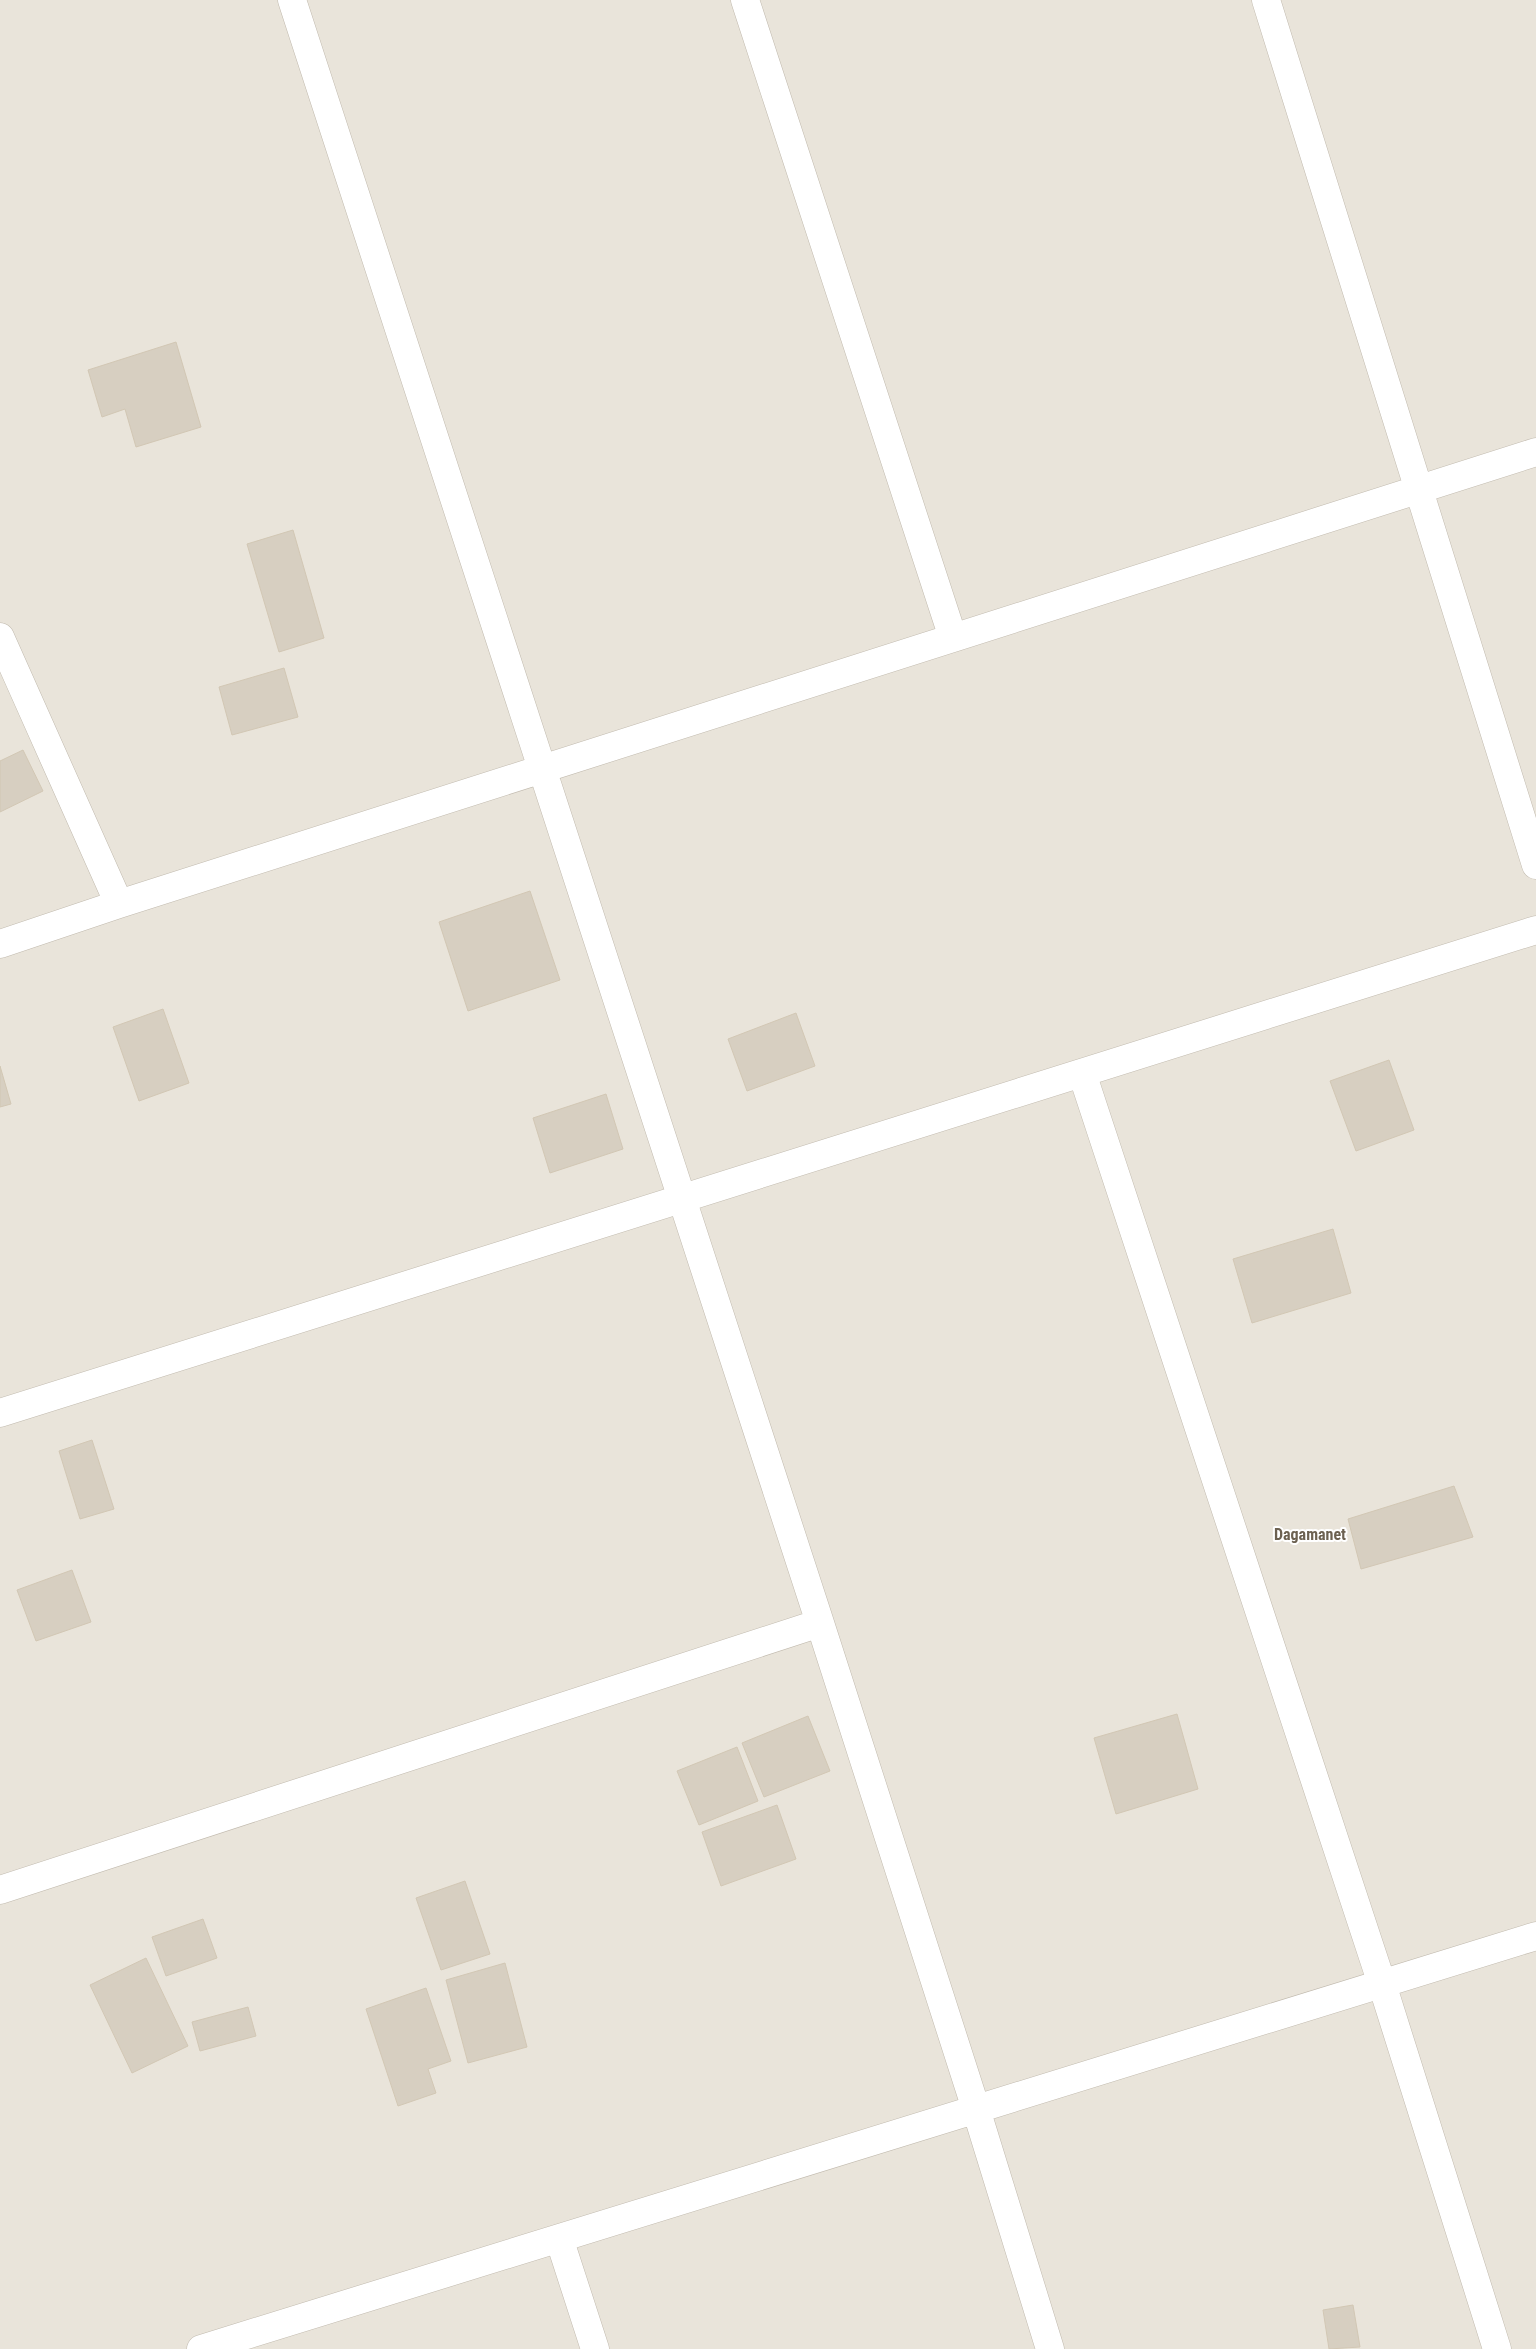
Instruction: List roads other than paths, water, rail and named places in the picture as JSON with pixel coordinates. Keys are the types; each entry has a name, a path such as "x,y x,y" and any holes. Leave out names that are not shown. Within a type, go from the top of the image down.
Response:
{"street":[{"path":"292,0 820,1623 976,2109 1050,2349"},
{"path":"745,0 953,638"},
{"path":"1266,0 1536,865"},
{"path":"0,944 119,904 1536,452"},
{"path":"0,637 119,904"},
{"path":"0,1413 1536,930"},
{"path":"1082,1073 1382,1984 1497,2349"},
{"path":"0,1890 820,1623"},
{"path":"201,2349 1536,1936"},
{"path":"559,2238 595,2349"}],"district":[{"name":"Dagamanet","path":"1310,1534"}]}
